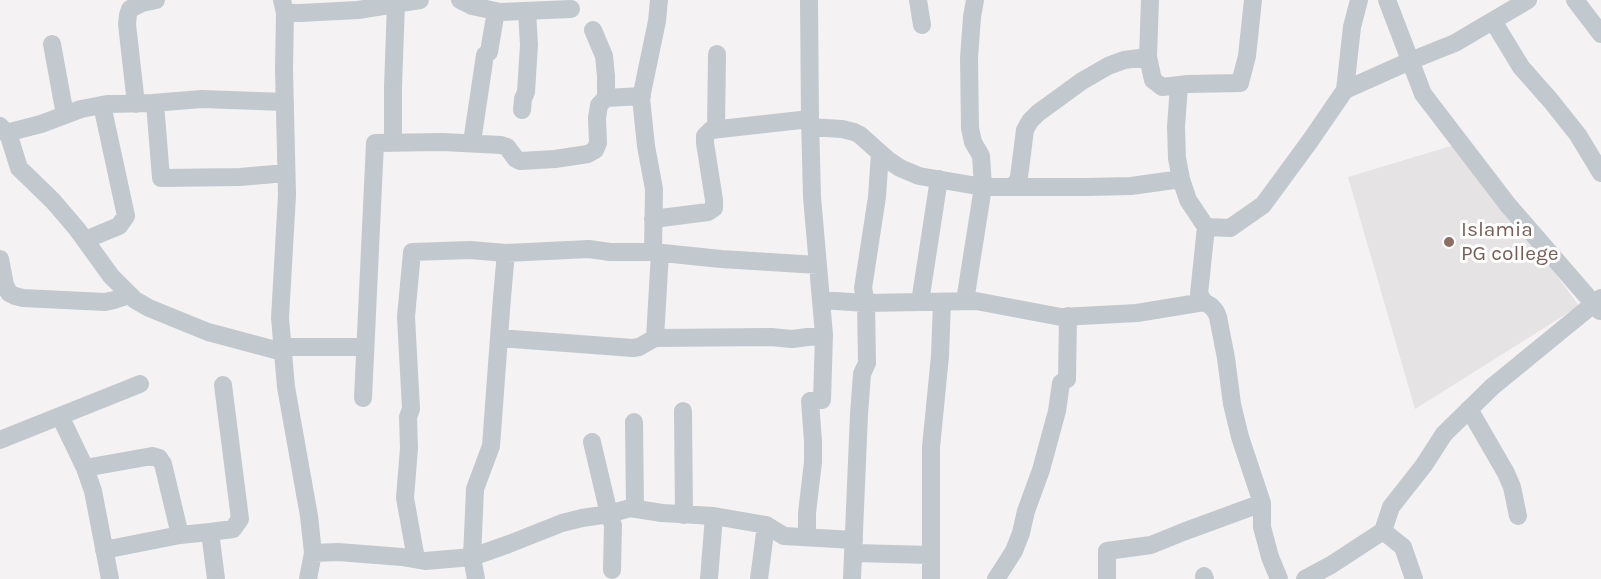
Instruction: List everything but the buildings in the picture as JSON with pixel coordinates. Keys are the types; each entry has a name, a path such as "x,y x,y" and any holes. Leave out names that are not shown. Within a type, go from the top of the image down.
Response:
{"street":[{"path":"308,579 313,553 309,516 286,387 280,318 286,206 284,6 300,14 358,10 420,0"},
{"path":"460,0 472,6 496,12 572,9"},
{"path":"655,338 654,189 646,146 642,96 659,0"},
{"path":"807,537 813,452 810,401 822,400 824,335 812,197 809,0"},
{"path":"918,0 922,25"},
{"path":"965,301 983,187 981,156 973,142 970,128 969,58 975,0"},
{"path":"1150,0 1148,57 1153,80 1162,87 1240,83 1247,56 1253,0"},
{"path":"1206,227 1230,228 1263,205 1345,90 1352,27 1359,0"},
{"path":"1305,579 1331,566 1383,531 1391,507 1424,465 1444,434 1492,387 1598,304 1508,205 1423,94 1387,0"},
{"path":"1345,90 1455,43 1528,0"},
{"path":"1575,0 1601,34"},
{"path":"136,104 127,24 130,9 146,1"},
{"path":"393,142 396,3"},
{"path":"522,110 526,92 529,45 527,11"},
{"path":"472,142 485,55 489,52 496,12"},
{"path":"1493,21 1521,67 1578,135 1601,173"},
{"path":"593,30 604,56 606,98"},
{"path":"52,44 65,115"},
{"path":"716,129 717,54"},
{"path":"1009,187 1017,181 1025,130 1038,113 1082,81 1108,66 1124,60 1148,57"},
{"path":"1179,85 1176,128 1177,158 1188,200 1206,227 1199,294 1218,317 1232,404 1240,437 1262,503 1262,527 1279,579"},
{"path":"363,398 375,143 472,142 507,147 520,161 588,154 595,150 598,143 599,105 606,98 642,96"},
{"path":"3,129 41,124 81,109 102,105 202,99 285,102"},
{"path":"155,103 162,178 240,177 286,173"},
{"path":"85,240 119,226 126,216 102,105"},
{"path":"653,219 708,212 714,208 705,143 707,132 716,129 810,123 842,129 860,135 888,160 908,172 983,187 1131,186 1181,179"},
{"path":"3,129 9,136 19,168 53,201 111,276 129,295 148,308 208,332 283,350 365,347"},
{"path":"852,579 859,414 862,374 867,363 866,303 863,288 877,197 880,153"},
{"path":"920,302 939,179"},
{"path":"416,559 405,498 409,448 408,417 411,409 406,317 412,252 470,250 507,253 589,249 818,265"},
{"path":"476,579 472,557 475,489 491,446 507,253"},
{"path":"0,261 5,285 15,296 105,302 129,295"},
{"path":"821,300 866,303 976,301 1061,317 1137,313 1204,302"},
{"path":"931,579 931,447 940,356 942,302"},
{"path":"996,579 1018,542 1057,411 1061,383 1067,379 1068,316"},
{"path":"499,338 633,348 655,338 771,337 792,339 824,335"},
{"path":"0,440 141,384"},
{"path":"104,550 180,535 233,529 240,519 223,385"},
{"path":"1469,409 1506,473 1512,487 1518,516"},
{"path":"683,411 684,515"},
{"path":"60,416 93,490 110,579"},
{"path":"634,422 635,509"},
{"path":"592,442 613,525 612,570"},
{"path":"85,468 152,456 159,458 163,464 180,535"},
{"path":"1107,579 1107,551 1151,545 1262,503"},
{"path":"313,553 338,552 425,561 472,557 562,523 630,508 662,513 714,516 766,525 784,536 807,537 854,546 931,555"},
{"path":"709,579 714,516"},
{"path":"759,579 766,525"},
{"path":"1383,531 1403,547 1414,579"},
{"path":"210,532 216,579"}],"shaded area":[{"name":"Islamia PG college","path":"1461,143 1579,306 1415,409 1348,177"}],"place":[{"name":"Islamia PG college","path":"1449,242"}]}
